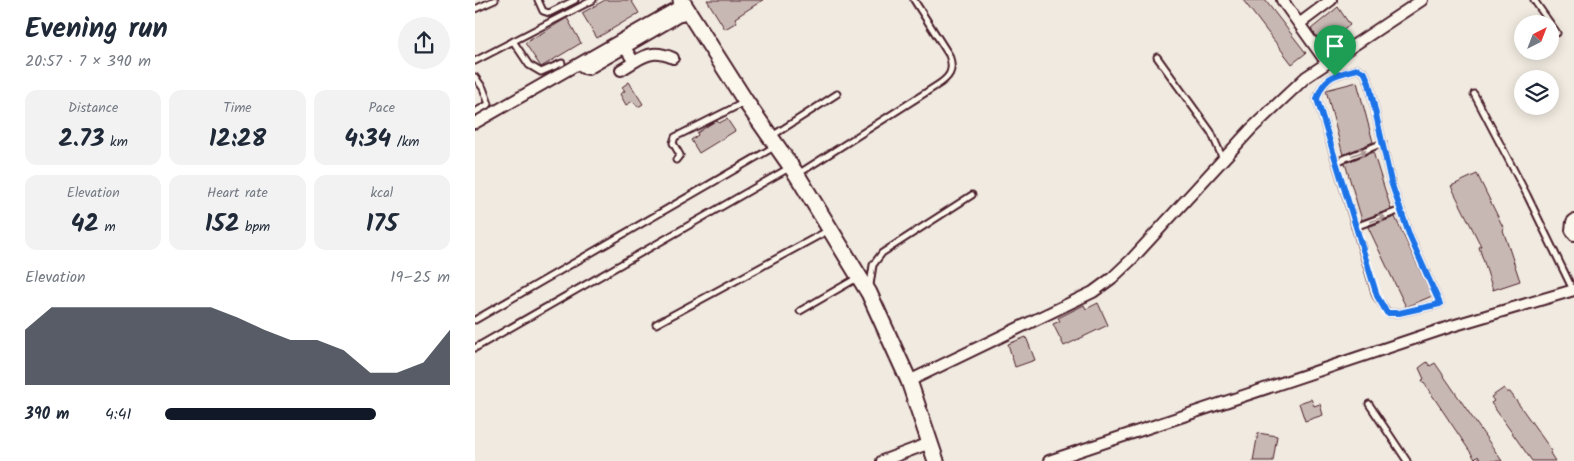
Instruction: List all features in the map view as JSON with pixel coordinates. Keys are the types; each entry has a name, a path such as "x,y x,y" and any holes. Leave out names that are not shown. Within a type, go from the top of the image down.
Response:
{"main road":[{"path":"684,5 746,102 794,170 869,293 909,381 936,461"}],"street":[{"path":"1281,0 1331,69"},
{"path":"1299,24 1331,0"},
{"path":"909,381 1093,292 1112,278 1131,260 1223,160 1306,77 1331,69 1422,0"},
{"path":"475,123 581,63 583,68 588,69 622,44 684,5"},
{"path":"622,44 634,62"},
{"path":"621,70 648,54 655,53 673,58"},
{"path":"1574,220 1571,230 1574,234"},
{"path":"1049,461 1453,326 1573,290"},
{"path":"881,461 930,443"}],"lane":[{"path":"475,9 495,0"},
{"path":"538,0 543,10 549,13 575,0"},
{"path":"475,61 593,0"},
{"path":"475,348 794,170 915,100 951,75 953,65 949,55 914,0"},
{"path":"1534,0 1544,15"},
{"path":"513,41 529,65 541,72 562,63"},
{"path":"1157,57 1211,132 1223,160"},
{"path":"1331,69 1358,69 1365,73 1369,83 1391,182 1410,237 1440,304 1399,313 1387,313 1377,296 1317,99 1321,85 1331,69"},
{"path":"475,77 483,88 489,104 475,112"},
{"path":"475,320 774,141 837,94"},
{"path":"1474,94 1527,195 1573,290"},
{"path":"676,160 680,155 673,143 675,137 746,102"},
{"path":"1336,162 1383,144"},
{"path":"869,293 873,264 882,253 973,195"},
{"path":"1355,227 1401,210"},
{"path":"656,324 831,229"},
{"path":"800,311 859,276"},
{"path":"1369,404 1407,461"}],"building":[{"path":"605,0 631,0 639,13 597,38 582,13"},
{"path":"707,0 763,0 735,18 737,22 725,29"},
{"path":"1243,0 1265,0 1306,53 1292,64"},
{"path":"1338,7 1350,25 1341,32 1340,30 1330,36 1322,43 1311,29"},
{"path":"567,18 581,43 541,67 525,43"},
{"path":"629,82 643,104 638,107 633,101 626,105 620,94 625,91 622,87"},
{"path":"1357,82 1373,142 1343,155 1326,90"},
{"path":"727,119 735,131 699,153 691,140 698,135 697,133 712,123 717,121 719,123"},
{"path":"1373,152 1391,209 1362,220 1345,163"},
{"path":"1477,174 1504,229 1520,281 1493,290 1479,247 1481,246 1451,186"},
{"path":"1395,217 1432,296 1406,307 1368,227"},
{"path":"1098,303 1108,325 1064,346 1053,324 1060,321 1058,318 1084,305 1086,309"},
{"path":"1026,337 1035,360 1015,367 1008,344"},
{"path":"1427,362 1430,366 1435,363 1502,461 1481,461 1478,456 1475,459 1422,380 1424,379 1419,368"},
{"path":"1504,388 1507,392 1510,392 1552,451 1550,453 1555,461 1532,461 1491,403 1494,401 1491,397"},
{"path":"1311,399 1314,406 1320,404 1323,415 1305,421 1299,403"},
{"path":"1258,433 1277,436 1273,461 1253,461"}],"route":[{"path":"1358,69 1365,73 1369,83 1391,182 1410,237 1440,304 1399,313 1387,313 1377,296 1317,99 1321,85 1335,76 1358,69"}]}
